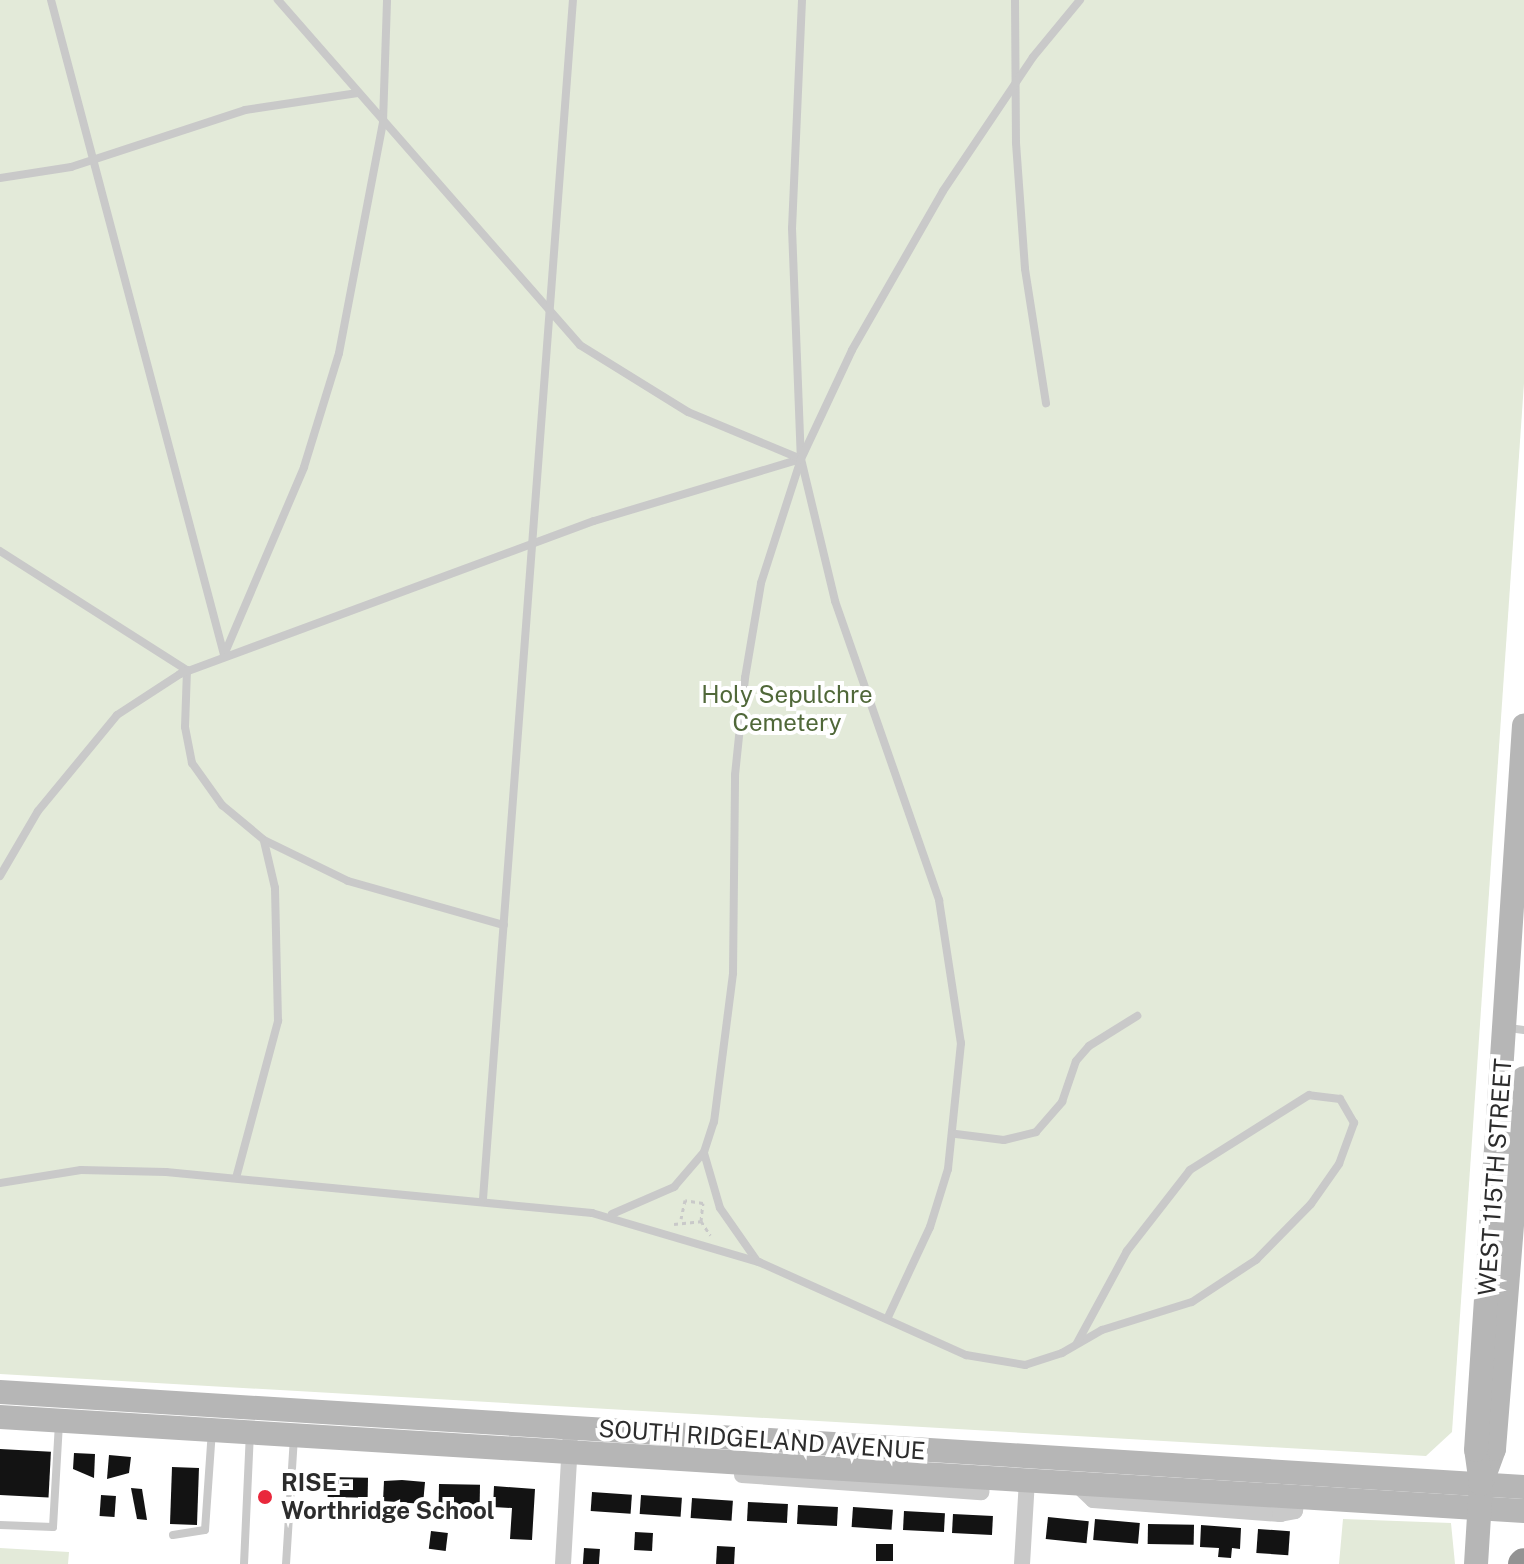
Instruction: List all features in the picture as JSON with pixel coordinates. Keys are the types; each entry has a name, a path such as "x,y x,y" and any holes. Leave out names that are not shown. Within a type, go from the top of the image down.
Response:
{"main road":[{"name":"WEST 115TH STREET","path":"1476,1564 1480,1496 1476,1450 1514,1028 1524,726"},
{"name":"WEST 115TH STREET","path":"1480,1496 1494,1449 1524,1078"},
{"name":"SOUTH RIDGELAND AVENUE","path":"0,1392 570,1440 1480,1496 1524,1511"},
{"name":"SOUTH RIDGELAND AVENUE","path":"0,1417 293,1435 570,1440 621,1455 1297,1497 1480,1496 1524,1487"}],"street":[{"path":"563,1564 570,1440"},
{"path":"1022,1564 1027,1480"}],"lane":[{"path":"51,0 224,655"},
{"path":"278,0 549,314 580,345 652,393 801,459"},
{"path":"224,655 329,390 383,122 387,0"},
{"path":"483,1199 573,0"},
{"path":"802,0 792,228 801,459 835,601 944,923 961,1043 956,1134 930,1227 888,1317"},
{"path":"1015,0 1015,85 1025,269 1046,403"},
{"path":"759,1262 720,1208 704,1152 730,1015 735,775 750,640 765,568 801,459 882,294 1015,85 1080,0"},
{"path":"0,178 93,160 217,117 358,93"},
{"path":"0,876 38,811 117,715 187,670 532,543 801,459"},
{"path":"0,551 187,670"},
{"path":"187,670 185,727 192,763 222,805 264,840 348,881 504,925"},
{"path":"236,1178 278,1021 275,888 264,840"},
{"path":"956,1134 1004,1140 1036,1132 1062,1102 1076,1061 1137,1016"},
{"path":"0,1183 95,1170 236,1178 292,1188 483,1199 603,1215 665,1231 759,1262 888,1317 966,1355 1005,1365 1045,1360 1077,1343 1192,1302 1275,1244 1311,1204 1348,1145 1354,1123 1340,1099 1309,1095 1190,1170 1127,1251 1077,1343"},
{"path":"603,1215 658,1197 704,1152"},
{"path":"0,1525 53,1527 60,1421"},
{"path":"173,1535 205,1530 212,1430"},
{"path":"244,1564 250,1433"},
{"path":"286,1564 293,1435"}],"path":[{"path":"665,1231 681,1219 685,1200 703,1203 701,1221 681,1219"}],"green space":[{"name":"Holy Sepulchre Cemetery","path":"0,0 1524,0 1524,383 1452,1432 1426,1456 0,1374"},
{"path":"1343,1519 1451,1523 1455,1564 1339,1564"},
{"path":"0,1548 69,1552 68,1564 0,1564"}],"building":[{"path":"0,1449 51,1452 49,1498 0,1495"},
{"path":"74,1453 95,1454 94,1478 73,1469"},
{"path":"109,1455 131,1457 129,1473 107,1479"},
{"path":"172,1467 199,1468 197,1525 170,1524"},
{"path":"328,1477 368,1478 368,1498 328,1497"},
{"path":"384,1481 425,1482 423,1504 383,1501"},
{"path":"439,1484 480,1485 480,1505 439,1504"},
{"path":"494,1486 535,1489 532,1540 510,1539 512,1508 493,1507"},
{"path":"131,1488 142,1489 147,1520 137,1519"},
{"path":"592,1492 632,1495 631,1514 591,1511"},
{"path":"101,1495 116,1496 114,1517 100,1516"},
{"path":"641,1495 682,1498 681,1517 640,1514"},
{"path":"692,1498 733,1501 732,1521 691,1518"},
{"path":"748,1502 788,1504 787,1523 747,1521"},
{"path":"798,1505 838,1507 837,1526 797,1524"},
{"path":"853,1507 893,1510 892,1530 852,1527"},
{"path":"904,1511 945,1513 944,1532 903,1530"},
{"path":"953,1514 993,1516 992,1535 952,1533"},
{"path":"1048,1517 1089,1521 1086,1543 1046,1539"},
{"path":"1095,1519 1140,1523 1138,1544 1093,1540"},
{"path":"1148,1524 1194,1525 1194,1545 1148,1544"},
{"path":"1201,1525 1241,1528 1240,1549 1232,1548 1231,1558 1218,1557 1219,1548 1200,1547"},
{"path":"1258,1529 1290,1531 1288,1555 1256,1553"},
{"path":"431,1531 448,1533 446,1551 429,1549"},
{"path":"635,1532 653,1533 652,1551 634,1550"},
{"path":"876,1544 893,1544 893,1561 876,1561"},
{"path":"717,1546 735,1547 734,1564 716,1564"},
{"path":"584,1548 600,1549 599,1564 583,1564"}],"place":[{"name":"RISE - Worthridge School","path":"265,1497"}]}
